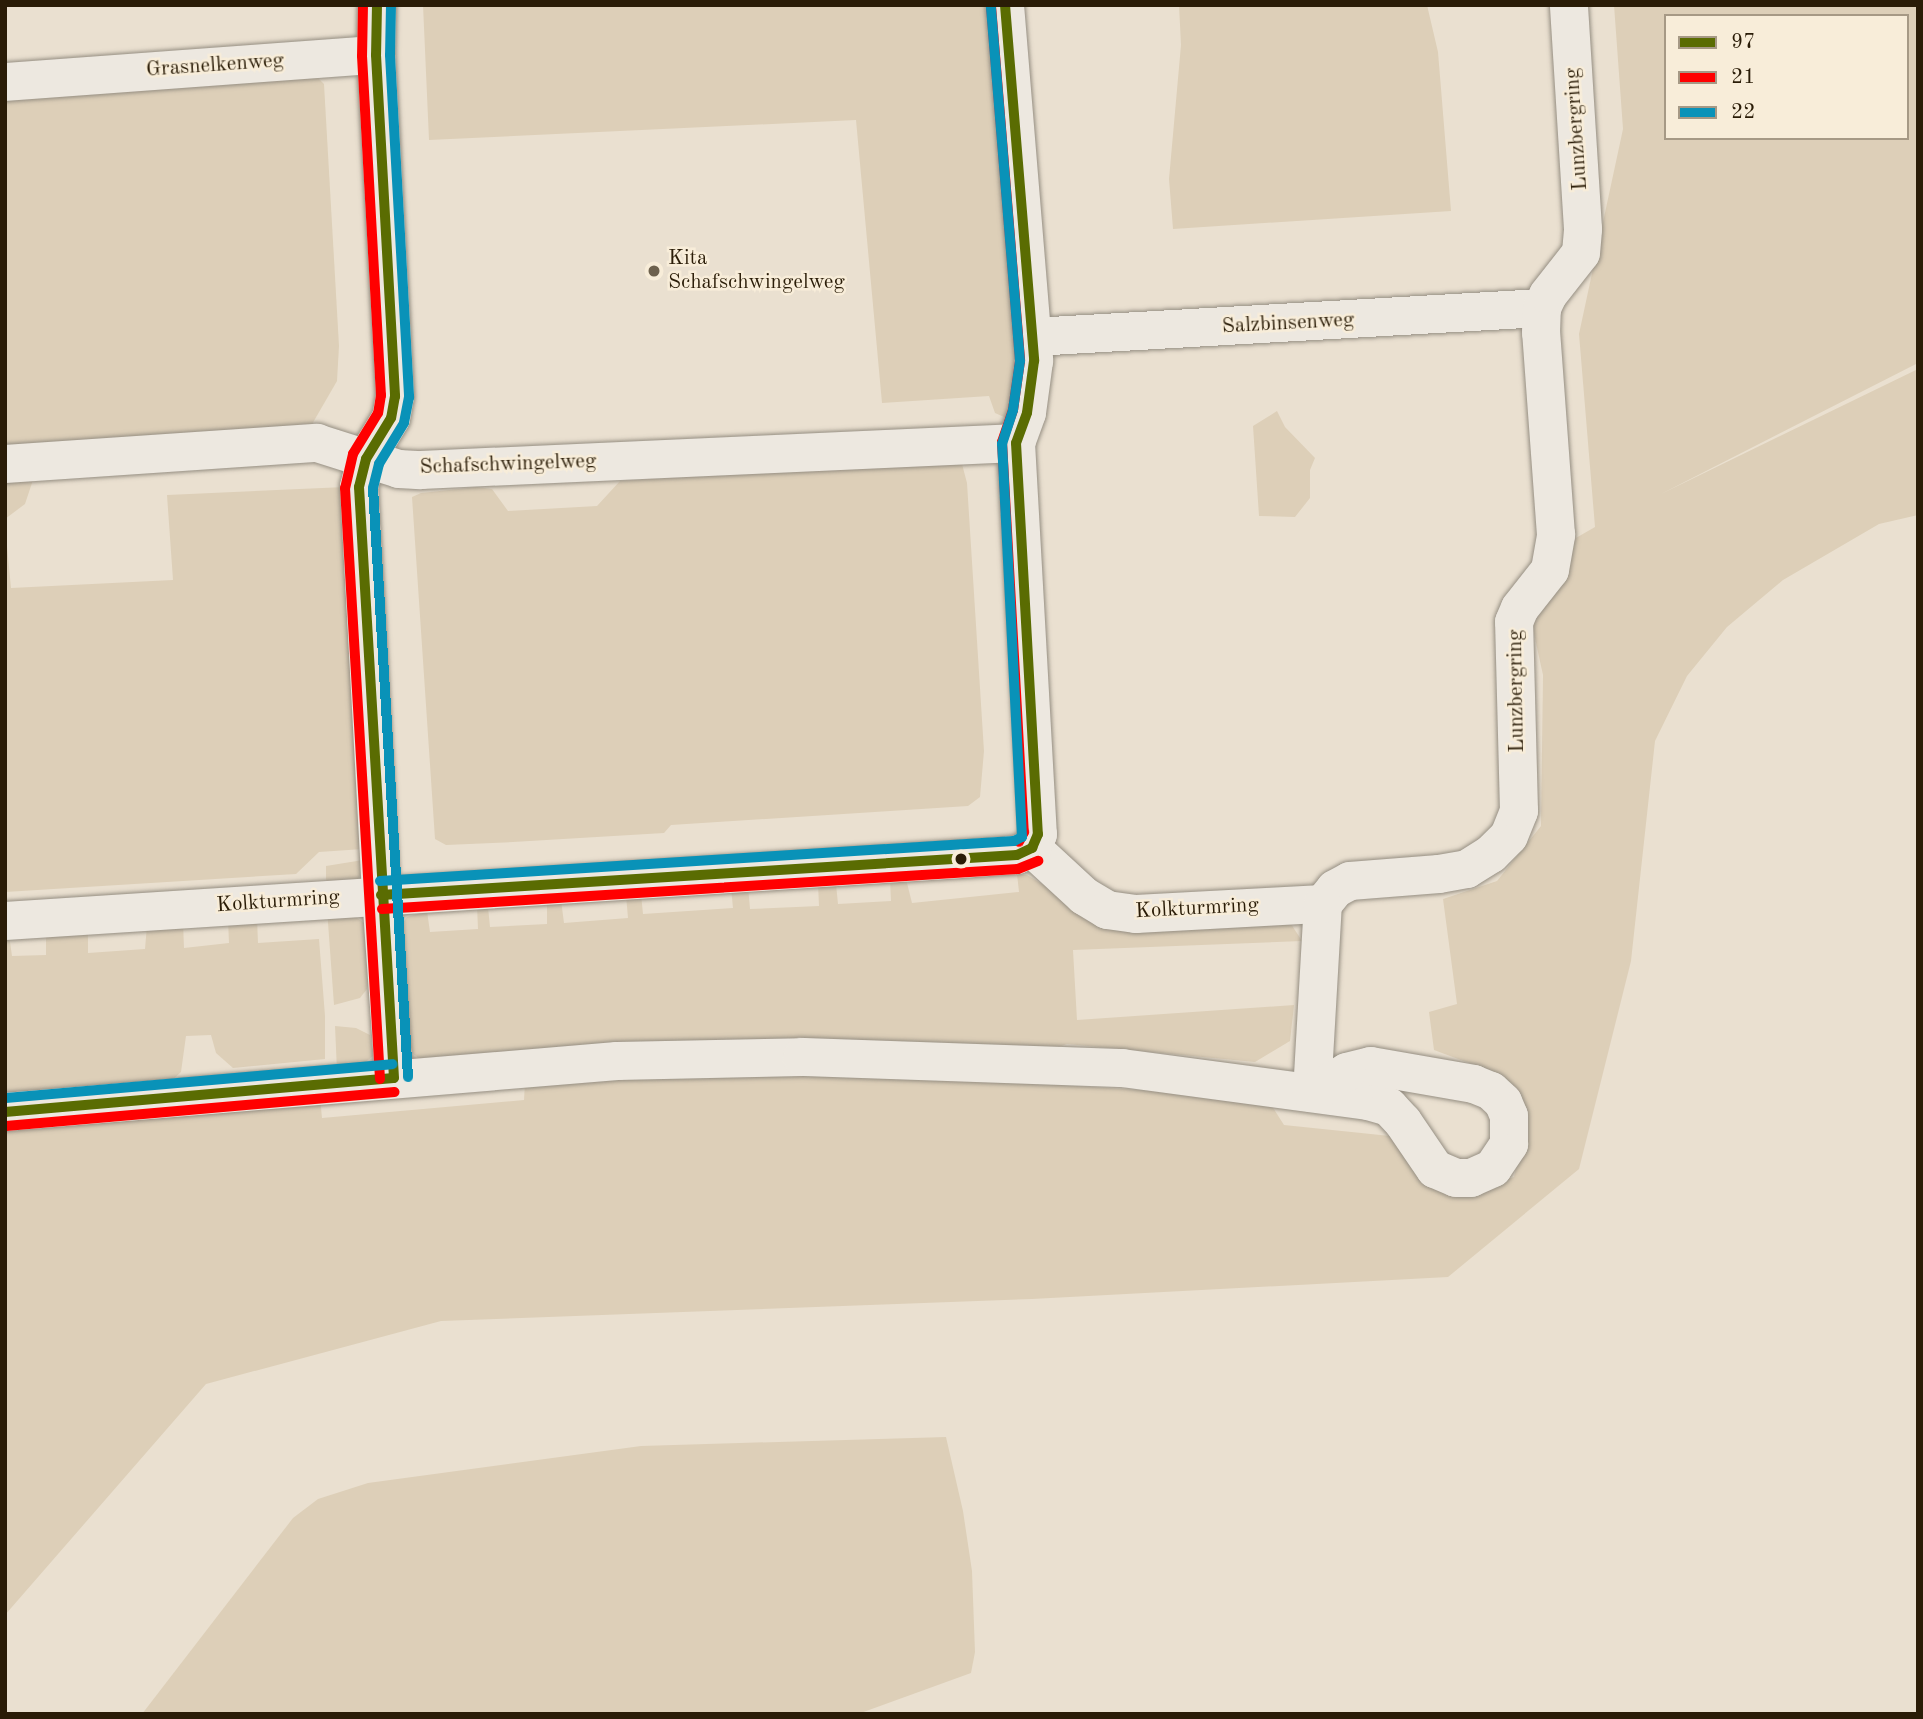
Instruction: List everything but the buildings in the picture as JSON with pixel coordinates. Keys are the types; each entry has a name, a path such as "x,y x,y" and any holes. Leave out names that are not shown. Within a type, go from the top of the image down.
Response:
{"street":[{"path":"377,5 376,55 396,396 391,418 366,459 359,487 381,895 394,1079"},
{"path":"1005,5 1032,337 1031,388 1027,413 1016,443 1038,834 1032,848"},
{"name":"Lunzbergring","path":"1323,904 1335,889 1350,881 1439,874 1467,869 1492,855 1509,836 1519,811 1514,622 1520,608 1550,570 1556,535 1541,333 1542,308 1548,295 1581,253 1583,229 1569,5"},
{"name":"Grasnelkenweg","path":"5,82 376,55"},
{"name":"Salzbinsenweg","path":"1032,337 1542,308"},
{"name":"Schafschwingelweg","path":"5,464 317,443 399,469 421,470 1016,443"},
{"name":"Kolkturmring","path":"5,921 961,859 1017,855 1032,848 1084,896 1107,910 1136,914 1323,904"},
{"path":"1312,1093 1323,904"},
{"path":"5,1112 617,1061 802,1057 1122,1068 1312,1093 1389,1107 1403,1122 1435,1169 1456,1178 1471,1178 1493,1168 1509,1144 1509,1116 1503,1102 1491,1091 1474,1084 1371,1066 1347,1072 1312,1093"}],"shaded area":[{"path":"423,5 985,5 1018,394 1011,420 995,413 989,396 882,403 856,120 429,140"},
{"path":"1179,5 1427,5 1438,52 1451,211 1173,229 1169,179 1181,45"},
{"path":"1614,5 1918,5 1918,363 1661,494 1918,369 1918,515 1879,524 1783,580 1727,627 1687,676 1655,741 1631,961 1579,1169 1448,1277 1032,1299 441,1321 206,1384 5,1615 5,1131 320,1097 322,1118 524,1100 525,1082 817,1069 1154,1091 1270,1103 1284,1125 1390,1136 1474,1190 1514,1177 1523,1136 1504,1076 1434,1050 1429,1012 1457,1004 1443,899 1497,881 1541,826 1543,675 1531,620 1555,550 1595,527 1579,334 1623,129"},
{"path":"314,74 324,84 339,346 337,381 311,426 5,453 5,91"},
{"path":"1277,411 1285,427 1315,458 1310,470 1310,498 1295,517 1259,516 1253,426"},
{"path":"933,461 962,464 967,483 984,751 980,797 968,806 671,825 664,833 446,845 435,839 412,497 421,493 477,487 492,489 508,511 597,506 620,481"},
{"path":"5,476 34,477 25,504 5,519"},
{"path":"345,487 363,849 319,852 296,874 5,892 5,525 11,588 173,580 167,495"},
{"path":"363,860 358,879 332,890 326,879 326,866"},
{"path":"1017,874 1027,875 1082,908 1291,924 1302,941 1073,950 1077,1020 1294,1005 1290,1041 1255,1062 1067,1044 1037,1055 426,1063 409,1051 396,933 407,917 427,911 430,932 478,929 477,906 488,907 490,927 547,924 547,901 561,900 564,923 628,918 626,895 641,894 643,914 733,908 731,888 748,886 750,909 819,906 818,884 836,884 838,904 891,901 890,880 906,879 912,903 1019,892"},
{"path":"327,909 351,914 366,924 373,967 367,989 360,998 334,1005"},
{"path":"228,919 257,919 258,943 319,939 325,1016 325,1059 233,1068 216,1053 211,1035 186,1036 181,1072 160,1091 5,1105 5,935 9,935 12,956 46,955 46,930 88,930 88,953 145,949 147,925 183,923 184,948 229,943"},
{"path":"335,1026 356,1028 370,1035 373,1056 359,1067 337,1071"},
{"path":"946,1437 963,1511 972,1571 975,1652 971,1673 858,1714 142,1714 293,1518 318,1499 368,1483 641,1446"}],"transit line":[{"name":"21","path":"363,5 362,56 381,395 378,413 353,454 345,488 380,1079"},
{"name":"97","path":"377,5 376,55 395,396 391,418 366,459 359,487 394,1078"},
{"name":"22","path":"391,5 390,55 409,397 404,423 379,464 373,488 408,1077"},
{"name":"97","path":"1005,5 1034,361 1027,413 1016,443 1038,834 1032,848"},
{"name":"21","path":"991,6 1020,361 1013,410 1002,442 1024,832 1019,842"},
{"name":"22","path":"380,881 1014,841 1022,837 1002,444 1013,410 1020,361 991,6"},
{"name":"97","path":"381,895 1017,855 1032,848"},
{"name":"21","path":"382,909 1018,869 1038,861"},
{"name":"22","path":"5,1098 393,1064"},
{"name":"97","path":"5,1112 394,1078"},
{"name":"21","path":"6,1126 395,1092"}],"place":[{"name":"Kita Schafschwingelweg","path":"654,271"}]}
